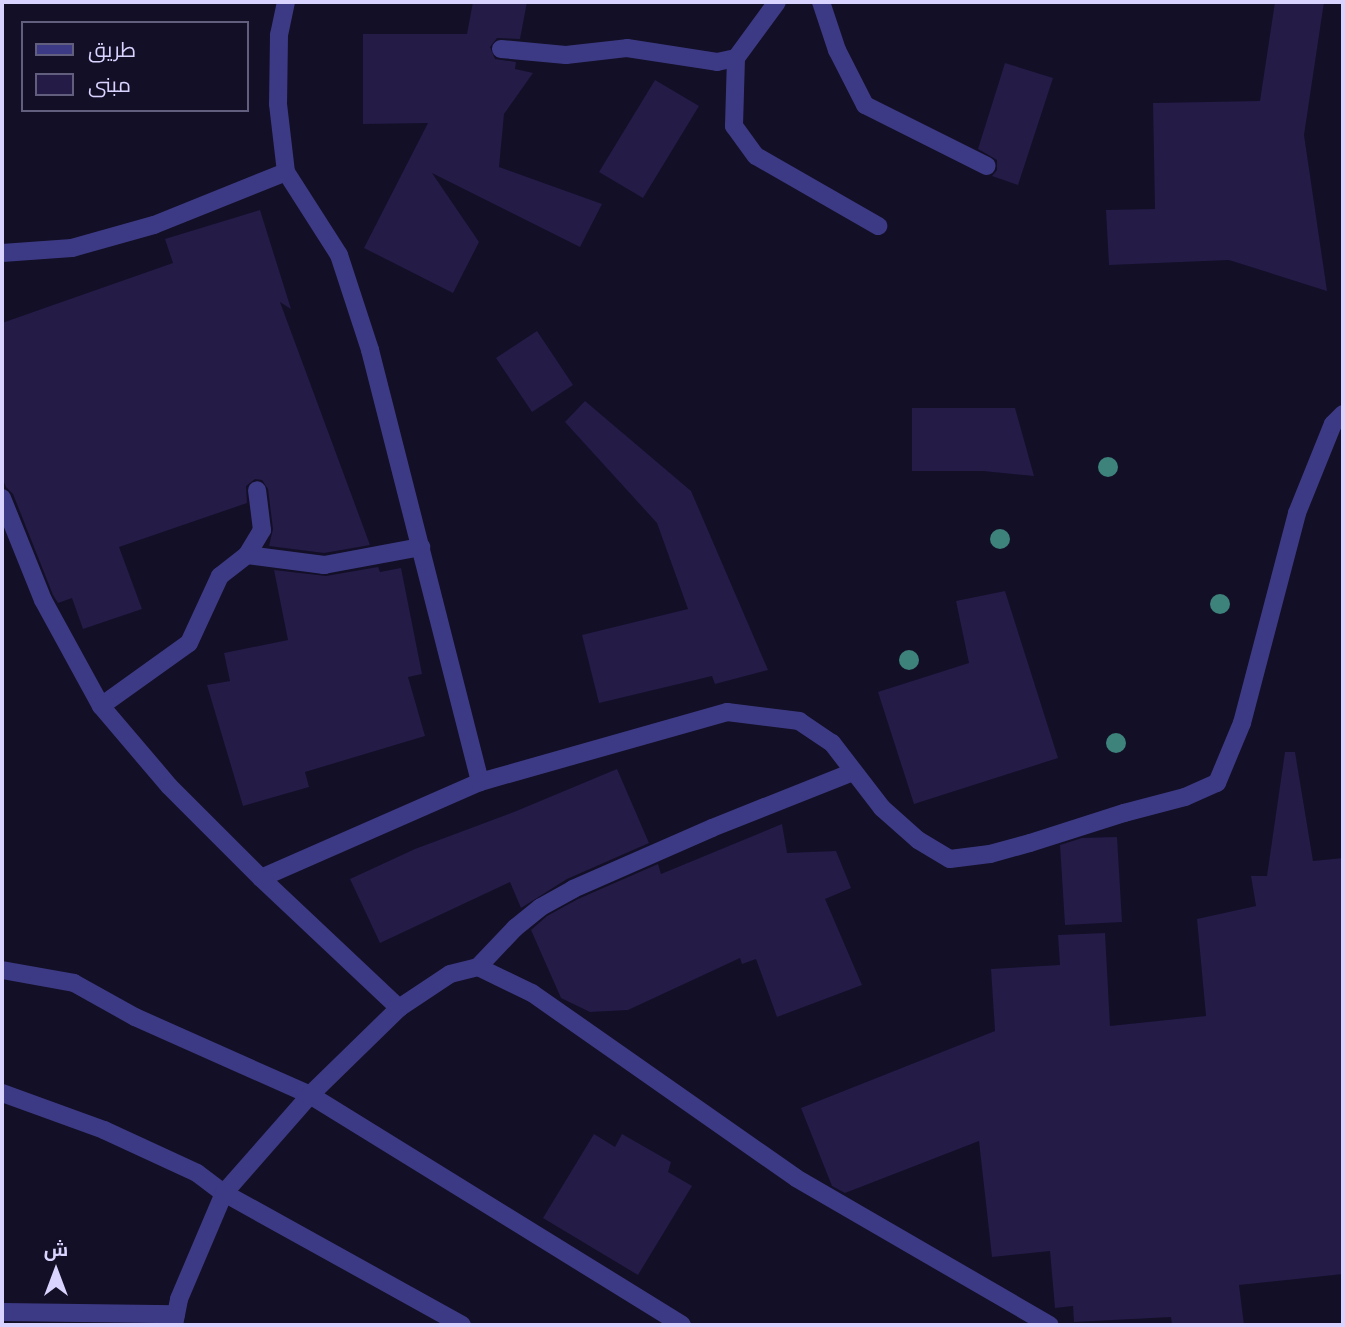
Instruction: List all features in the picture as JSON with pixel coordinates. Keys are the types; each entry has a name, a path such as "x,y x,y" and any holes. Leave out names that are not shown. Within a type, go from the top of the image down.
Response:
{"street":[{"path":"286,2 279,35 278,104 286,172 339,255 370,350 480,782"},
{"path":"777,2 736,58 734,126 756,156 878,226"},
{"path":"821,2 837,50 865,105 986,166"},
{"path":"501,49 566,55 627,48 717,62 736,58"},
{"path":"2,253 72,248 142,229 286,172"},
{"path":"261,878 480,782 727,712 799,721 831,743 882,808 918,840 950,859 990,854 1185,797 1217,783 1242,723 1297,513 1333,424 1343,414"},
{"path":"101,706 189,643 220,576 247,555 262,530 257,490"},
{"path":"2,498 43,600 101,706 170,786 261,878 399,1008"},
{"path":"247,555 324,565 421,547"},
{"path":"2,1312 175,1320 198,1251 225,1193 310,1095 399,1008 450,974 478,967 515,928 541,907 573,889 712,828 853,772"},
{"path":"478,967 532,993 796,1178 1050,1325"},
{"path":"2,970 74,983 135,1017 310,1095 682,1325"},
{"path":"2,1093 104,1130 197,1173 225,1193 462,1325"}],"building":[{"path":"473,2 527,2 520,39 497,38 490,47 495,59 516,62 515,69 533,73 504,114 499,167 602,204 580,247 432,173 479,242 453,293 364,248 428,123 363,124 363,34 467,34"},
{"path":"1275,2 1324,2 1304,135 1327,291 1229,260 1109,265 1106,210 1155,209 1153,103 1260,101"},
{"path":"1005,63 1053,78 1018,185 992,176 997,170 997,160 978,149"},
{"path":"655,80 699,106 643,198 599,172"},
{"path":"260,210 291,309 280,302 370,545 324,553 269,546 273,529 268,489 262,480 255,479 246,486 247,503 119,547 142,609 83,629 72,598 58,603 53,595 13,494 2,477 2,323 173,263 165,239"},
{"path":"537,331 573,385 532,412 496,358"},
{"path":"585,401 691,491 768,670 715,684 712,676 599,703 582,635 688,609 657,523 565,422"},
{"path":"912,408 1015,408 1034,476 983,471 912,471"},
{"path":"378,567 380,572 401,568 422,674 408,677 425,736 305,772 309,787 243,806 207,685 230,681 224,653 288,640 274,570 326,576"},
{"path":"1005,591 1058,758 914,804 878,692 969,663 956,601"},
{"path":"1285,752 1295,752 1313,861 1343,858 1343,1274 1239,1285 1244,1325 1172,1325 1171,1317 1074,1322 1073,1306 1055,1308 1050,1251 992,1257 979,1141 845,1193 832,1186 801,1108 995,1031 991,969 1060,965 1058,935 1105,933 1110,1026 1206,1016 1197,919 1256,906 1251,876 1267,876"},
{"path":"617,769 649,843 567,879 521,908 510,882 380,943 350,879 415,849"},
{"path":"782,824 787,853 836,851 851,888 825,899 862,985 777,1017 756,959 742,964 740,958 628,1010 590,1012 561,998 531,930 547,916 578,899 658,864 661,874"},
{"path":"1117,837 1122,922 1065,925 1060,845 1082,838"},
{"path":"594,1134 615,1147 622,1134 671,1162 668,1172 692,1186 638,1275 543,1218"}]}
